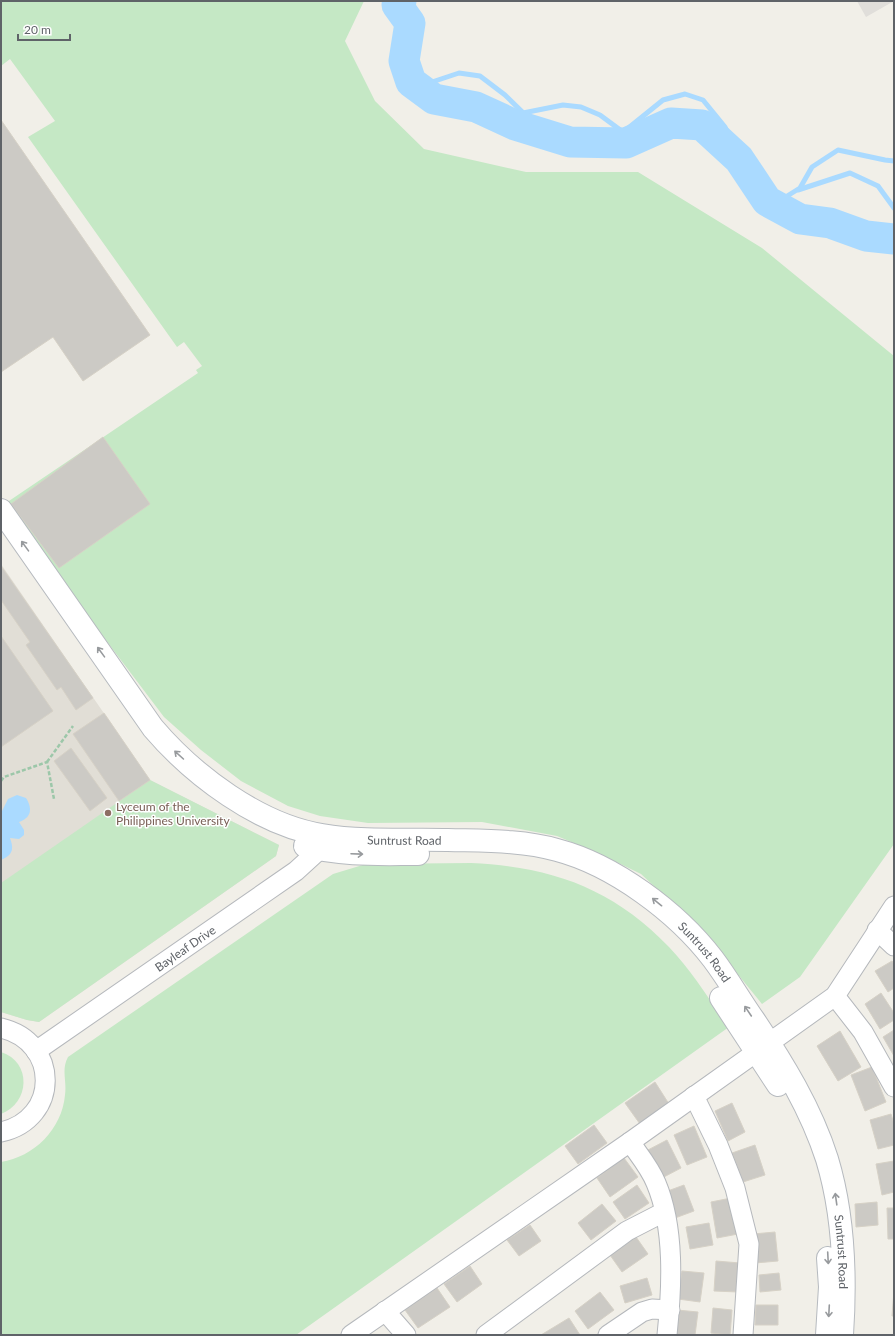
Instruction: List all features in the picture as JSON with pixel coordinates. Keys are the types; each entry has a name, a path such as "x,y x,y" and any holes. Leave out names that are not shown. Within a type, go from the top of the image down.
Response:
{"street":[{"path":"1,510 153,728 166,744 210,781 251,809 272,820 293,828 320,843"},
{"path":"1,538 140,734 157,754 201,791 245,820 289,842 320,843"},
{"name":"Suntrust Road","path":"320,843 355,854 484,853 508,855 554,864 590,878 618,893 646,911 676,940 703,971 797,1091 818,1133 834,1187 843,1254 845,1290 842,1335"},
{"name":"Bayleaf Drive","path":"36,1051 296,871 320,843"},
{"path":"350,1335 630,1142 835,996 894,906"},
{"path":"878,930 894,946"},
{"path":"835,996 863,1032 894,1087"},
{"path":"1,1028 21,1036 36,1051 41,1058 45,1074 45,1090 39,1105 23,1123 1,1132"},
{"name":"Suntrust Road","path":"763,1048 815,1164 825,1221 828,1252 830,1287 827,1335"},
{"path":"694,1096 718,1145 734,1188 749,1244 743,1335"},
{"path":"630,1142 656,1184 664,1212 670,1257 670,1310 667,1335"},
{"path":"486,1335 626,1231 664,1212"},
{"path":"608,1335 642,1312 652,1309 670,1310"},
{"path":"385,1312 406,1335"}],"path":[{"path":"1,781 4,777 47,762 72,726"},
{"path":"47,762 54,799"}],"shaded area":[{"path":"857,1 894,1 866,17"},
{"name":"Lyceum of the Philippines University","path":"1,564 150,780 279,845 276,856 39,1022 1,1012"}],"green space":[{"path":"1,1 364,1 345,41 375,101 424,149 526,172 638,172 762,248 894,356 894,844 800,977 762,1004 705,934 641,874 600,854 557,836 482,822 368,823 320,816 288,806 241,781 201,750 164,717 55,573 6,503 198,373 196,370 202,366 184,342 177,347 28,137 55,121 10,59 1,66"},
{"path":"150,780 279,845 276,856 39,1022 1,1012 1,883"},
{"path":"471,863 500,865 554,876 579,884 603,896 625,910 647,927 669,947 693,976 729,1027 296,1335 1,1335 1,1162 13,1159 35,1148 52,1130 63,1107 65,1095 65,1066 68,1057 333,874 366,864"},
{"path":"1,1052 11,1057 18,1064 24,1083 18,1101 11,1109 1,1114"}],"water":[{"path":"17,795 26,798 30,806 30,813 26,818 19,822 24,830 24,835 19,839 10,838 12,851 8,856 1,860 1,813 8,799"}],"building":[{"path":"1,120 150,335 83,381 53,337 1,372"},
{"path":"103,437 150,504 59,568 11,504"},
{"path":"1,566 93,698 76,710 61,687 57,690 26,645 30,642 1,600"},
{"path":"1,636 53,711 1,747"},
{"path":"104,713 150,780 119,801 73,734"},
{"path":"71,748 107,798 90,811 54,761"},
{"path":"892,961 894,964 894,988 888,992 875,971"},
{"path":"881,993 894,1013 894,1020 880,1029 865,1004"},
{"path":"894,1030 894,1056 883,1037"},
{"path":"840,1031 861,1067 838,1081 817,1046"},
{"path":"872,1067 886,1102 865,1111 851,1075"},
{"path":"655,1082 669,1104 640,1124 625,1103"},
{"path":"732,1103 745,1132 728,1141 715,1111"},
{"path":"891,1114 894,1124 894,1145 878,1149 870,1120"},
{"path":"594,1125 607,1143 578,1164 565,1146"},
{"path":"694,1126 707,1157 687,1165 674,1135"},
{"path":"667,1140 681,1168 660,1179 646,1151"},
{"path":"755,1145 765,1175 743,1182 732,1153"},
{"path":"624,1158 638,1177 610,1197 597,1178"},
{"path":"894,1161 894,1192 882,1195 876,1164"},
{"path":"637,1185 649,1203 625,1219 613,1202"},
{"path":"684,1185 694,1211 675,1218 665,1192"},
{"path":"731,1198 738,1234 717,1238 711,1202"},
{"path":"877,1202 878,1225 856,1227 855,1204"},
{"path":"602,1204 616,1221 591,1240 578,1223"},
{"path":"887,1208 894,1208 894,1239 888,1239"},
{"path":"709,1223 713,1245 690,1249 686,1227"},
{"path":"530,1225 541,1241 519,1256 507,1240"},
{"path":"775,1232 778,1261 755,1263 753,1234"},
{"path":"636,1237 648,1254 622,1272 610,1255"},
{"path":"716,1261 740,1263 738,1292 714,1291"},
{"path":"470,1266 482,1284 457,1302 444,1284"},
{"path":"682,1271 704,1273 700,1302 678,1299"},
{"path":"779,1273 781,1290 760,1292 759,1275"},
{"path":"647,1278 652,1295 625,1303 620,1286"},
{"path":"437,1288 450,1307 418,1328 405,1310"},
{"path":"894,1291 894,1316 892,1316"},
{"path":"600,1292 614,1310 588,1329 575,1311"},
{"path":"756,1305 778,1305 778,1325 755,1325"},
{"path":"713,1308 732,1310 730,1335 711,1333"},
{"path":"677,1310 698,1312 695,1335 674,1335"},
{"path":"569,1318 580,1335 541,1335"}],"waterway":[{"path":"401,1 397,5 410,23 404,61 411,82 434,99 476,107 515,125 570,142 626,143 671,123 702,125 739,159 767,201 800,219 830,223 866,236 894,239"},
{"path":"409,76 432,82 459,73 480,76 505,95 546,135"},
{"path":"611,142 663,100 685,94 703,100 725,127 746,170"},
{"path":"523,113 563,105 581,107 600,115 623,132 646,134"},
{"path":"767,201 784,198 800,188 812,167 838,150 894,161"},
{"path":"798,190 850,173 878,186 894,208"}],"place":[{"name":"Lyceum of the Philippines University","path":"108,813"}]}
